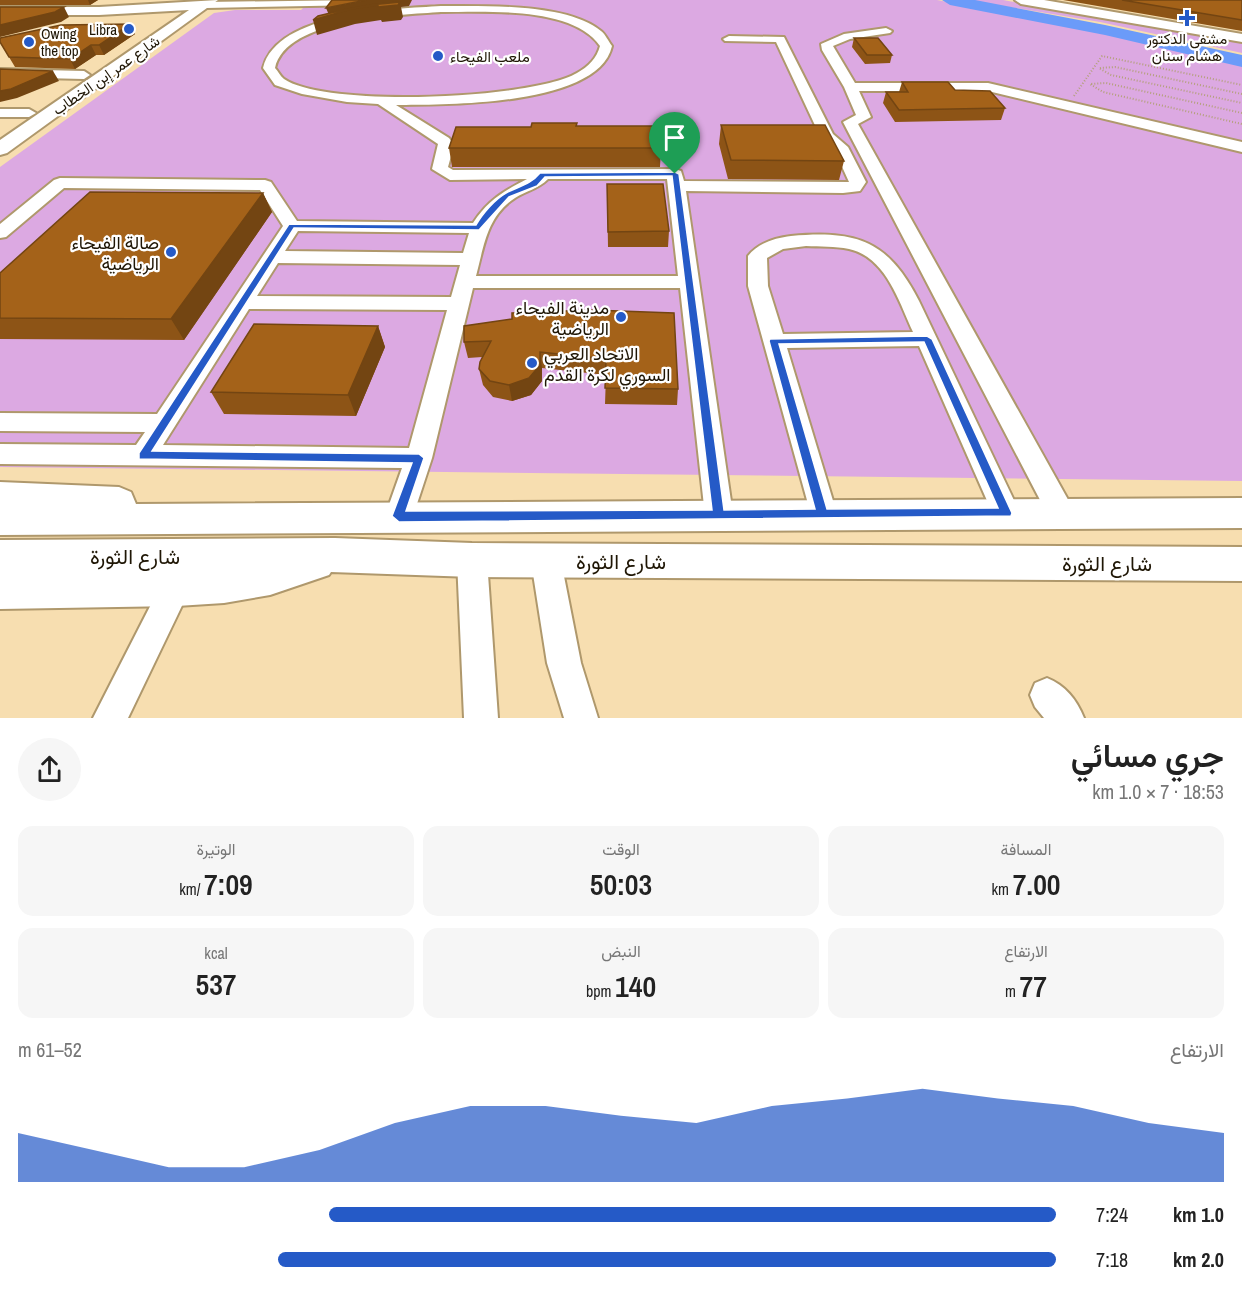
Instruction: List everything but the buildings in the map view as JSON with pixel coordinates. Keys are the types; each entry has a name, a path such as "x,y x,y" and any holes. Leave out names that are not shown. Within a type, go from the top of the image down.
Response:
{"main road":[{"path":"118,0 139,13"},
{"path":"1021,0 1242,37"},
{"path":"1036,0 1242,37"},
{"name":"شارع عمر إبن الخطاب","path":"0,132 84,75 169,12 199,6"},
{"name":"شارع عمر إبن الخطاب","path":"0,149 199,6"},
{"path":"0,11 169,12"},
{"path":"75,26 139,13"},
{"path":"0,16 118,16"},
{"path":"0,497 193,502 384,517"},
{"name":"شارع الثورة","path":"0,520 1242,513"},
{"path":"0,591 176,589 261,581 335,555"},
{"name":"شارع الثورة","path":"0,557 335,555 546,561 1242,564"}],"street":[{"path":"199,6 299,2 486,3 494,0"},
{"path":"368,3 368,8 374,14"},
{"path":"469,9 560,17 583,25 598,34 606,46 602,59 591,70 568,81 540,90 466,99 383,101 337,97 279,81 269,68 274,54 291,40 314,29 374,14 469,9"},
{"path":"886,31 848,36 827,44 828,50 851,87 864,117 850,122 1061,513"},
{"path":"677,186 843,189 854,187 858,182 840,147 827,136 780,39 729,39"},
{"path":"0,73 84,75"},
{"path":"851,87 988,87 1242,147"},
{"path":"383,101 444,141 446,145 440,169 450,176 675,174 719,515"},
{"path":"0,113 29,112"},
{"path":"384,517 419,458 479,228 484,217 507,195 535,184 543,175"},
{"path":"0,233 60,183 265,185 292,226"},
{"path":"292,226 479,228"},
{"path":"143,456 292,226"},
{"path":"823,514 758,286 758,256 769,246 809,240 853,244 879,256 898,283 927,339 1006,513"},
{"path":"272,257 471,259"},
{"path":"465,282 688,282"},
{"path":"243,302 459,304"},
{"path":"774,341 927,339"},
{"path":"2,425 164,423"},
{"path":"0,454 419,458"},
{"path":"472,560 481,718"},
{"path":"546,561 564,663 582,718"},
{"path":"110,718 176,589"}],"path":[{"path":"1068,106 1102,56 1242,85"},
{"path":"1242,94 1114,67 1099,68 1111,75 1242,104"},
{"path":"1242,113 1106,83 1090,84 1095,90 1242,124"}],"shaded area":[{"name":"مدينة الفيحاء الرياضية","path":"311,0 937,0 1103,32 1242,64 1242,481 0,467 0,167 214,13 235,10 301,10"},
{"path":"967,0 1003,0 1242,43 1242,53 1100,22"}],"waterway":[{"path":"950,0 1105,30 1242,61"}],"place":[{"name":"مشفى الدكتور هشام سنان","path":"1187,18"},
{"name":"Libra","path":"129,29"},
{"name":"Owing the top","path":"29,42"},
{"name":"ملعب الفيحاء","path":"438,56"},
{"name":"صالة الفيحاء الرياضية","path":"171,252"},
{"name":"مدينة الفيحاء الرياضية","path":"621,317"},
{"name":"الاتحاد العربي السوري لكرة القدم","path":"532,363"}],"route":[{"path":"675,174 543,175 535,184 507,195 484,217 479,228 292,226 143,456 419,458 399,516 719,515 1006,513 927,339 774,341 823,514 719,515 675,174"}]}
